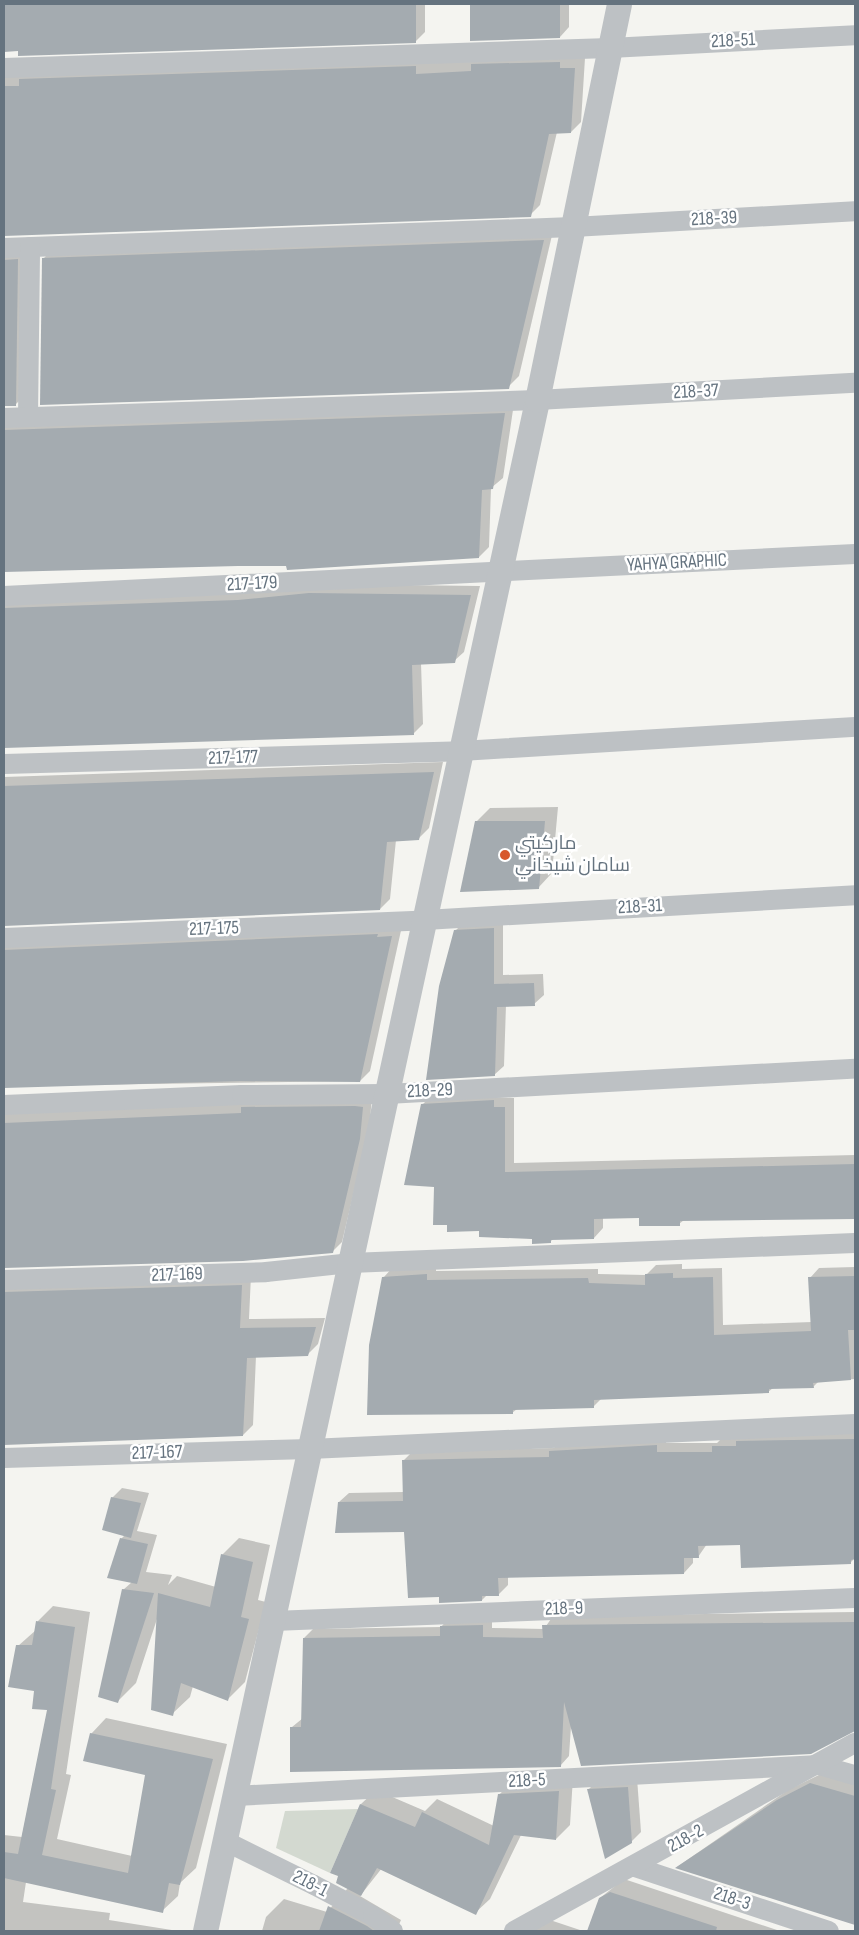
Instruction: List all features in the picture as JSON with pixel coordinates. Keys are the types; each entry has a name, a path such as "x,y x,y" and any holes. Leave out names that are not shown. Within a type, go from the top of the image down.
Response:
{"street":[{"path":"205,1931 537,400 619,4"},
{"name":"218-51","path":"4,68 610,48 855,35"},
{"name":"218-39","path":"4,248 573,227 855,212"},
{"path":"28,417 30,247"},
{"name":"218-37","path":"4,418 537,400 855,383"},
{"name":"YAHYA GRAPHIC","path":"500,572 855,554"},
{"name":"217-179","path":"4,596 500,572"},
{"name":"217-177","path":"4,764 461,751 855,727"},
{"name":"218-31","path":"425,920 855,895"},
{"name":"217-175","path":"4,938 425,920"},
{"name":"218-29","path":"4,1105 242,1094 387,1094 855,1069"},
{"name":"217-169","path":"4,1280 266,1272 350,1263 855,1243"},
{"name":"217-167","path":"4,1461 855,1424"},
{"name":"218-9","path":"273,1620 855,1598"},
{"name":"218-2","path":"514,1931 635,1867 855,1743"},
{"path":"819,1765 855,1775"},
{"name":"218-5","path":"235,1796 819,1765"},
{"name":"218-1","path":"225,1841 314,1885 393,1931"},
{"name":"218-3","path":"635,1867 829,1931"}],"shaded area":[{"path":"358,1809 330,1873 276,1848 285,1811"}],"building":[{"path":"4,4 416,4 416,43 18,56 18,51 4,52"},
{"path":"470,4 560,4 560,38 470,41"},
{"path":"560,62 560,68 575,68 571,133 549,134 531,217 4,236 4,86 19,86 19,79 416,66 416,74 471,71 471,64"},
{"path":"544,240 509,389 40,405 42,258"},
{"path":"18,259 16,406 4,406 4,260"},
{"path":"505,413 493,489 482,490 479,558 287,570 286,566 238,566 4,572 4,430"},
{"path":"309,593 471,595 455,663 412,665 414,735 4,748 4,608 238,600"},
{"path":"434,772 419,840 387,842 380,910 4,926 4,786"},
{"name":"ماركيتي سامان شيخاني","path":"475,821 545,821 539,889 460,892"},
{"path":"494,928 494,984 534,983 535,1006 497,1007 495,1076 426,1080 439,986 454,930"},
{"path":"378,934 377,937 392,936 360,1082 240,1081 4,1088 4,950"},
{"path":"494,1100 494,1107 505,1107 505,1172 855,1164 855,1219 680,1221 680,1226 639,1226 639,1218 594,1219 594,1239 551,1240 551,1243 532,1244 532,1239 479,1237 479,1231 447,1232 447,1225 433,1225 434,1187 404,1185 421,1104"},
{"path":"241,1107 363,1107 360,1139 333,1253 243,1261 4,1268 4,1123 241,1113"},
{"path":"673,1273 673,1278 713,1277 714,1335 811,1331 808,1277 855,1276 855,1330 848,1330 851,1380 813,1383 814,1388 769,1389 769,1393 594,1400 594,1408 513,1410 513,1414 367,1415 369,1345 382,1277 427,1274 427,1280 588,1278 589,1283 645,1285 645,1274"},
{"path":"242,1285 240,1328 316,1327 308,1356 247,1358 243,1436 4,1445 4,1292"},
{"path":"855,1439 855,1559 851,1560 851,1564 741,1568 740,1545 698,1546 699,1558 684,1558 684,1574 498,1578 499,1596 482,1596 482,1601 439,1603 439,1597 408,1598 404,1532 335,1533 338,1502 403,1501 402,1460 549,1457 549,1451 657,1445 657,1452 712,1452 712,1446 736,1446 736,1441"},
{"path":"111,1497 141,1503 131,1538 102,1530"},
{"path":"120,1538 148,1544 137,1584 107,1578"},
{"path":"221,1554 253,1562 241,1617 249,1619 228,1701 181,1683 173,1716 151,1710 158,1593 210,1607"},
{"path":"122,1589 154,1593 118,1703 98,1697"},
{"path":"36,1621 75,1627 51,1789 56,1790 42,1855 128,1873 145,1775 83,1761 90,1733 213,1759 180,1885 169,1883 163,1913 4,1878 4,1852 18,1854 47,1710 32,1709 34,1691 8,1687 16,1645 32,1645"},
{"path":"855,1622 855,1731 811,1754 581,1766 564,1702 561,1767 290,1772 290,1727 301,1727 303,1638 440,1636 440,1626 483,1625 483,1637 543,1638 542,1625"},
{"path":"810,1783 855,1796 855,1925 675,1868 777,1800"},
{"path":"628,1787 632,1843 605,1859 587,1789"},
{"path":"559,1791 556,1840 514,1835 476,1915 377,1868 361,1896 336,1883 338,1876 330,1873 360,1804 415,1827 422,1812 489,1845 498,1794"},
{"path":"610,1892 717,1927 716,1931 587,1931 599,1898"},
{"path":"328,1906 367,1926 374,1931 319,1931"}],"place":[{"name":"ماركيتي سامان شيخاني","path":"505,855"}]}
